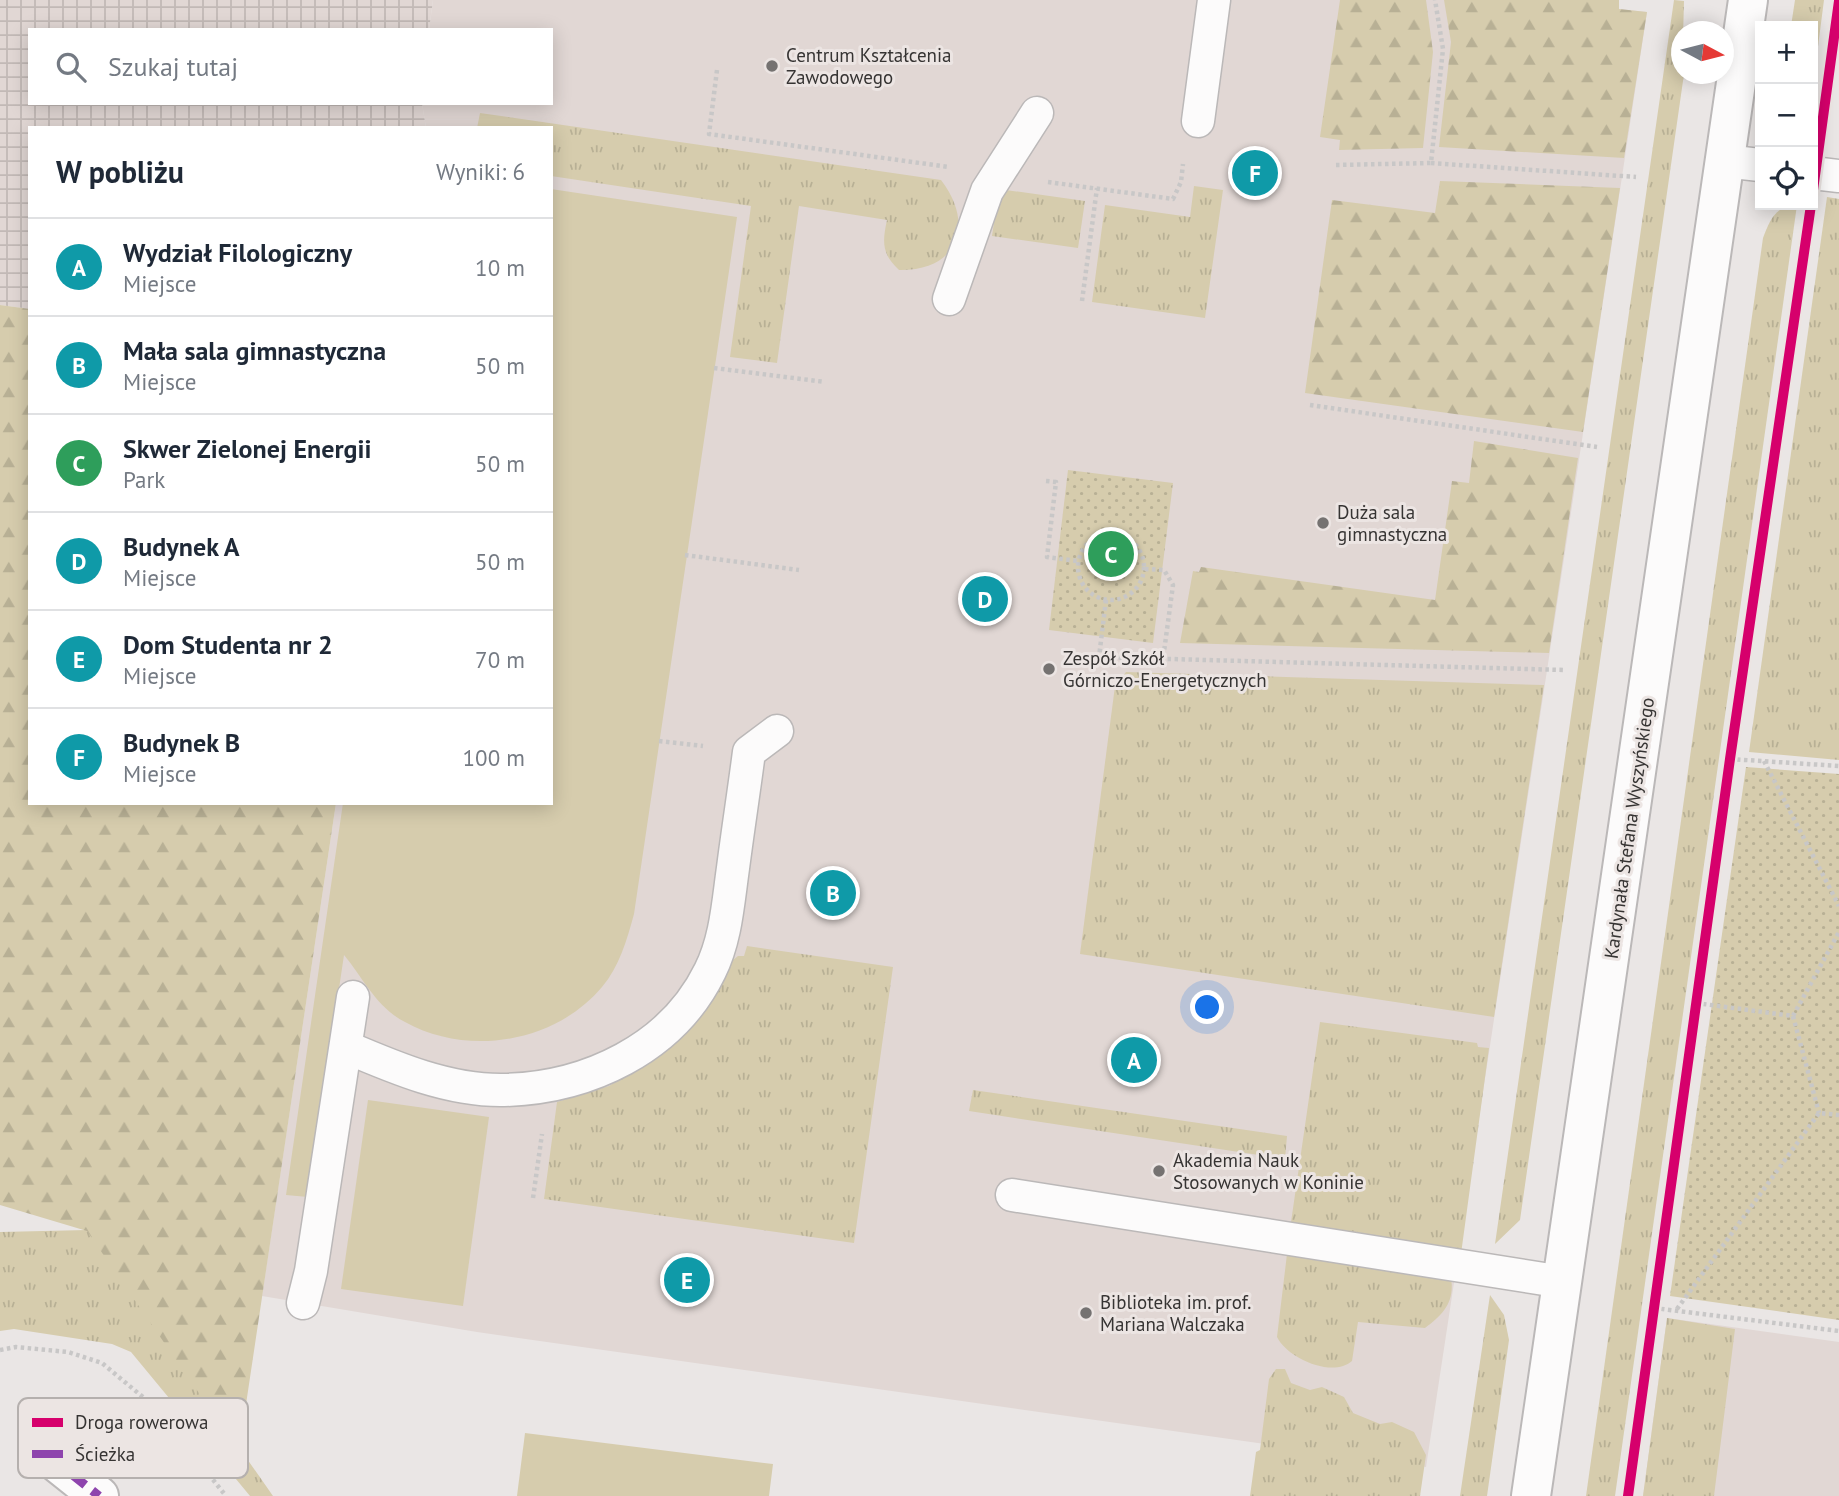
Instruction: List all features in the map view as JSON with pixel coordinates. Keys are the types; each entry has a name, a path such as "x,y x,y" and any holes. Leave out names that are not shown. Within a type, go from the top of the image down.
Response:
{"main road":[{"name":"Kardynała Stefana Wyszyńskiego","path":"1531,1496 1742,163 1748,0"},
{"path":"76,1478 99,1496"}],"lane":[{"path":"1198,121 1214,0"},
{"path":"949,299 987,191 1037,113"},
{"path":"1818,174 1839,176"},
{"path":"346,1047 402,1071 503,1090 549,1085 600,1071 622,1061 659,1037 687,1007 710,972 724,932 749,752 777,731"},
{"path":"303,1303 311,1271 353,997"},
{"path":"1012,1195 1563,1282"}],"path":[{"path":"1431,163 1443,49 1435,0"},
{"path":"717,70 709,134 1173,199 1181,182 1184,157"},
{"path":"1336,165 1431,163 1636,177"},
{"path":"1082,301 1097,188"},
{"path":"714,368 825,382"},
{"path":"1310,405 1597,447"},
{"path":"1046,481 1056,482 1047,557 1077,561"},
{"path":"1116,533 1132,540 1143,554 1145,569 1138,588 1123,598 1106,600 1089,593 1078,579 1077,561 1084,545 1098,535 1116,533"},
{"path":"685,555 799,570"},
{"path":"1145,569 1164,570 1173,585 1163,659"},
{"path":"1106,600 1099,657 1564,670"},
{"path":"1730,759 1839,766"},
{"path":"1765,761 1839,905"},
{"path":"1819,1113 1793,1016 1839,932"},
{"path":"1696,1003 1793,1016"},
{"path":"533,1198 549,1085"},
{"path":"1819,1113 1839,1115"},
{"path":"1677,1309 1819,1113"},
{"path":"1654,1308 1839,1331"},
{"path":"0,1350 16,1347 68,1352 103,1363 144,1398"},
{"path":"212,1478 226,1496"}],"shaded area":[{"path":"0,0 433,0 429,28 28,28 28,105 422,105 426,126 28,126 28,309 0,305"},
{"name":"Zespół Szkół Górniczo-Energetycznych","path":"433,0 1619,0 1619,9 1647,12 1426,1467 477,1332 262,1296 336,805 553,805 553,126 426,126 422,105 553,105 553,28 429,28"},
{"path":"1667,1318 1839,1342 1839,1496 1643,1496"}],"green space":[{"path":"1340,0 1426,0 1433,52 1423,148 1339,150 1340,140 1320,137"},
{"path":"1444,0 1619,0 1619,9 1647,12 1624,158 1439,147 1451,42"},
{"path":"1674,0 1684,1 1683,21 1671,21 1671,84 1683,84 1520,1220 1495,1244"},
{"path":"1795,0 1824,0 1818,46 1818,21 1792,21"},
{"path":"480,113 941,180 957,213 955,242 948,254 936,263 899,270 886,253 884,235 887,220 799,206 777,363 730,357 751,206 553,176 553,126 477,126"},
{"path":"1440,181 1620,188 1583,432 1305,393 1332,200 1435,213"},
{"path":"1194,186 1223,190 1205,318 1092,302 1105,205 1190,217"},
{"path":"553,189 737,217 634,914 618,962 602,987 583,1006 560,1021 536,1032 510,1039 483,1041 430,1033 395,1016 378,1001 344,955 308,1197 286,1195 343,805 553,805"},
{"path":"999,189 1085,201 1078,248 992,236"},
{"path":"1827,197 1839,199 1839,760 1749,752"},
{"path":"1796,210 1615,1496 1586,1496 1763,238 1771,220 1779,211"},
{"path":"0,305 28,309 28,805 336,805 247,1398 202,1398 87,1231 0,1205"},
{"path":"1474,441 1578,458 1549,653 1180,643 1193,571 1199,572 1201,567 1435,600 1452,481 1469,483"},
{"path":"1068,470 1173,483 1153,643 1049,630"},
{"path":"1126,672 1544,685 1494,1017 1080,954 1115,686"},
{"path":"1746,767 1839,774 1839,1320 1670,1296"},
{"path":"747,946 893,967 854,1243 544,1199 557,1102 609,1086 649,1061 728,964 738,956 744,956"},
{"path":"1320,1022 1477,1043 1478,1047 1489,1048 1461,1254 1290,1229"},
{"path":"973,1090 1287,1136 1285,1159 969,1111"},
{"path":"368,1100 489,1117 463,1306 341,1289"},
{"path":"87,1230 204,1398 169,1398 131,1352 112,1344 14,1329 0,1331 0,1232"},
{"path":"1287,1254 1451,1278 1451,1294 1442,1313 1425,1328 1358,1322 1352,1361 1344,1366 1323,1367 1301,1359 1277,1337"},
{"path":"1490,1295 1504,1315 1509,1340 1487,1496 1460,1496"},
{"path":"1667,1318 1735,1329 1714,1496 1643,1496"},
{"path":"1276,1369 1285,1369 1291,1383 1310,1390 1322,1387 1344,1397 1353,1413 1380,1424 1392,1422 1414,1432 1426,1455 1420,1496 1250,1496 1256,1452 1260,1450 1269,1379"},
{"path":"525,1433 773,1464 769,1496 517,1496"},
{"path":"248,1460 273,1496 250,1496 235,1478 248,1478"}],"marked path":[{"path":"76,1478 99,1496"}],"cycle path":[{"path":"1818,154 1839,1"},
{"path":"1628,1496 1730,759 1810,210"}],"place":[{"name":"Centrum Kształcenia Zawodowego","path":"772,66"},
{"name":"Budynek B","path":"1255,173"},
{"name":"Duża sala gimnastyczna","path":"1323,523"},
{"name":"Skwer Zielonej Energii","path":"1111,554"},
{"name":"Budynek A","path":"985,599"},
{"name":"Zespół Szkół Górniczo-Energetycznych","path":"1049,669"},
{"name":"Mała sala gimnastyczna","path":"833,893"},
{"name":"Wydział Filologiczny","path":"1134,1060"},
{"name":"Akademia Nauk Stosowanych w Koninie","path":"1159,1171"},
{"name":"Dom Studenta nr 2","path":"687,1280"},
{"name":"Biblioteka im. prof. Mariana Walczaka","path":"1086,1313"}]}
